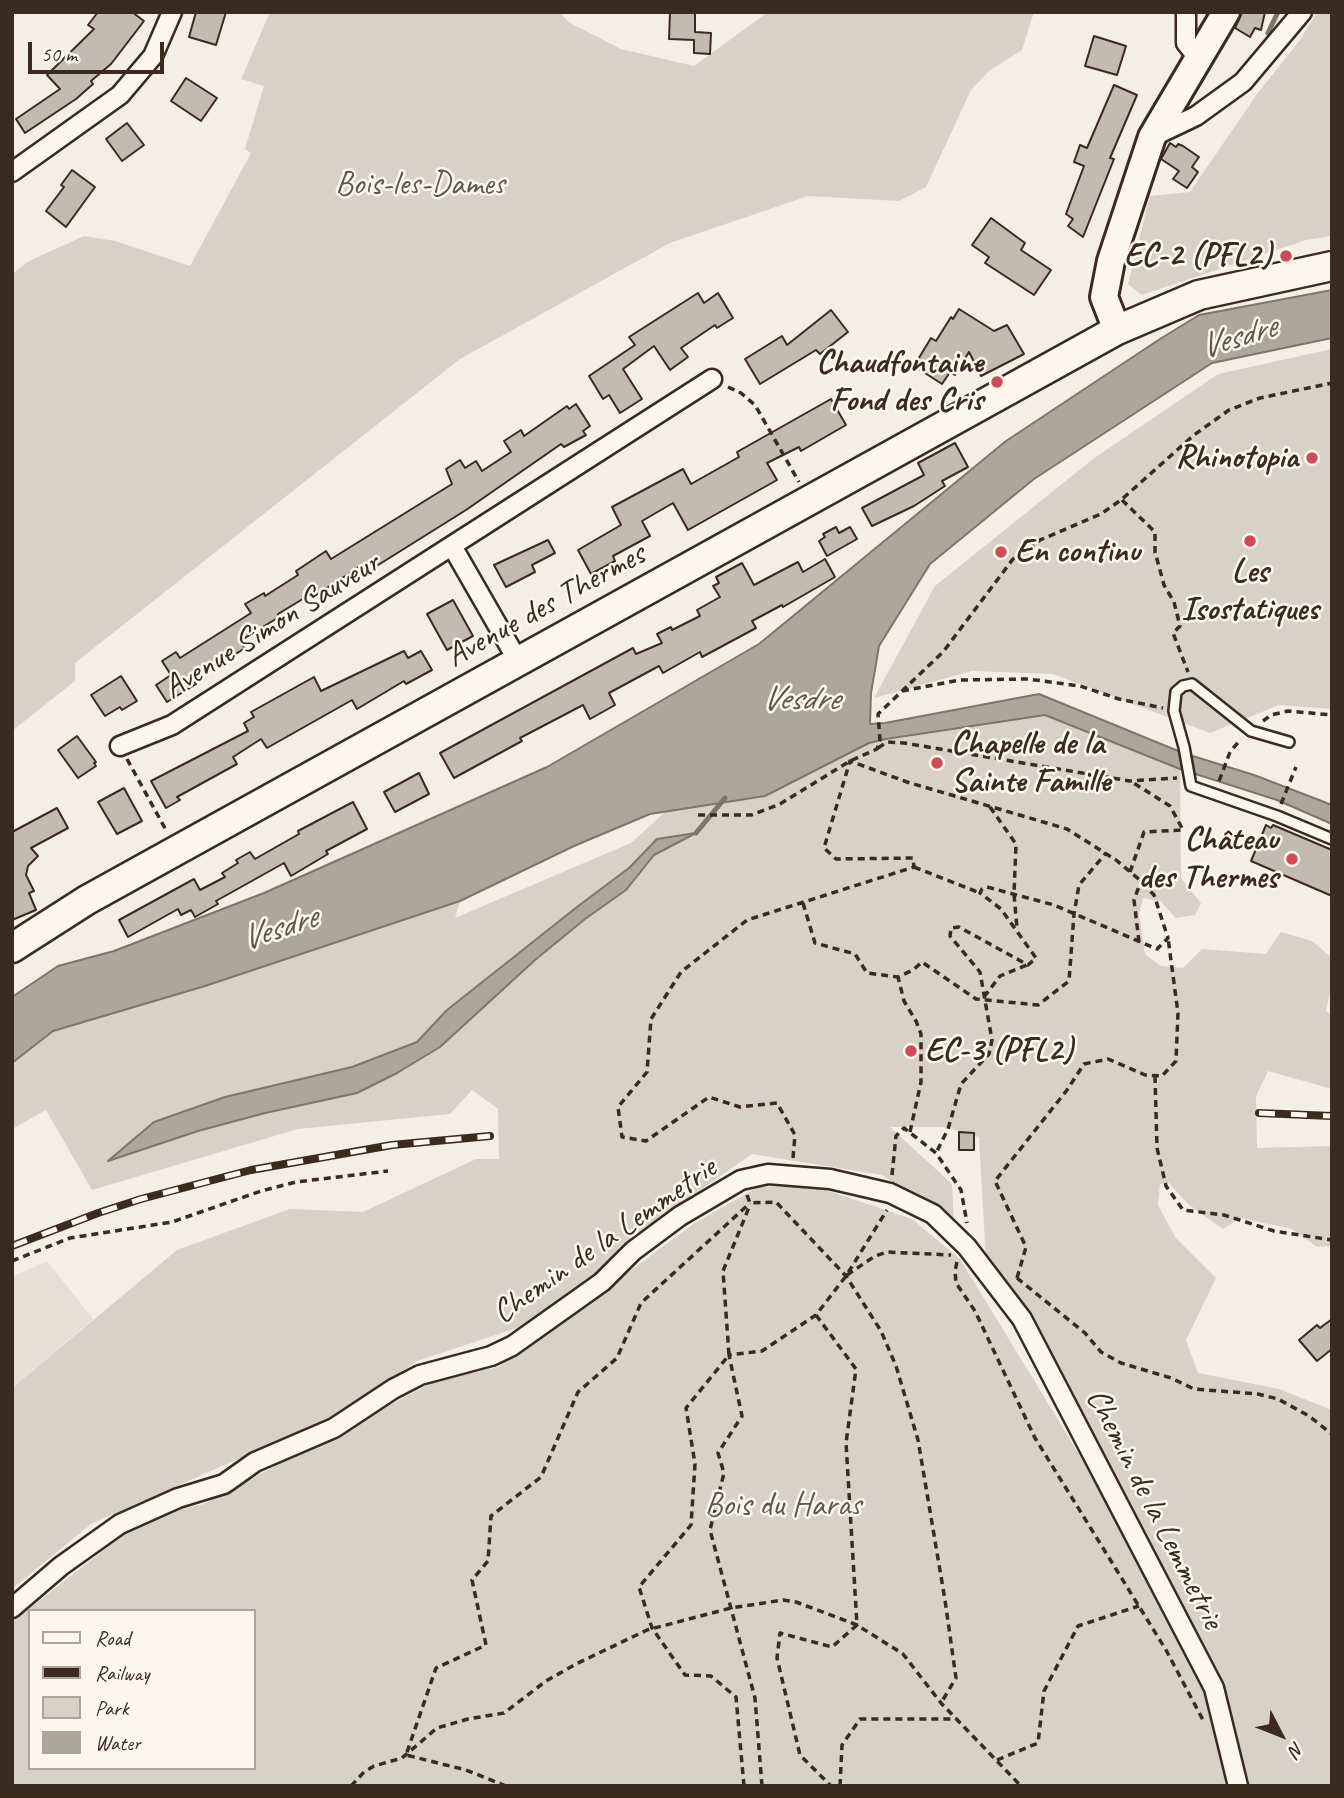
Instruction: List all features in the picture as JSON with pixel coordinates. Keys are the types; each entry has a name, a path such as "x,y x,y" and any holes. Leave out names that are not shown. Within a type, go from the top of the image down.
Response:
{"main road":[{"name":"Avenue des Thermes","path":"12,948 87,900 176,849 444,704 808,499 1117,330 1199,295 1332,266"}],"street":[{"path":"12,172 120,95 153,56 172,12"},
{"path":"1186,12 1186,43 1199,59"},
{"path":"1117,330 1104,297 1111,261 1152,137 1227,12"},
{"path":"1152,137 1196,116 1243,82 1302,12"},
{"name":"Avenue Simon Sauveur","path":"120,746 172,725 712,379"},
{"path":"452,547 518,661"},
{"name":"Chemin de la Lemmetrie","path":"12,1608 61,1566 120,1524 178,1497 224,1485 255,1462 334,1428 393,1389 420,1375 491,1356 512,1346 602,1282 633,1251 680,1216 741,1180 768,1174 830,1179 890,1193 933,1214 967,1248 1022,1319 1214,1688 1238,1786"}],"lane":[{"path":"1289,742 1251,731 1192,684 1183,686 1176,692 1174,711 1191,786 1277,816 1332,839"}],"path":[{"path":"712,379 741,393 755,405 808,499"},
{"path":"877,749 880,740 878,714 943,652 1013,559 1040,540 1101,514 1122,500 1166,458 1229,410 1260,398 1332,383"},
{"path":"1122,500 1155,532 1155,552 1180,626 1173,633 1192,684"},
{"path":"900,691 997,678 1048,680 1174,711"},
{"path":"1218,783 1230,752 1239,741 1271,715 1288,711 1332,715"},
{"path":"698,815 751,815 780,804 850,761 887,742 1130,780 1178,778 1191,786"},
{"path":"120,746 176,849"},
{"path":"850,761 907,782 1067,829 1106,853 1154,895 1168,938 1178,1013 1176,1061 1162,1076 1145,1075 1108,1059 1084,1064 1067,1090 995,1181 1026,1247 1017,1278 1084,1333 1101,1352 1121,1363 1194,1388 1258,1394 1278,1399 1309,1416 1332,1434"},
{"path":"850,761 824,848 836,859 913,858 914,867"},
{"path":"1279,810 1296,767"},
{"path":"1130,780 1170,806 1183,830 1144,832 1130,872"},
{"path":"990,806 1016,844 1014,894 1017,930"},
{"path":"803,903 815,943 855,954 867,973 898,977 913,971 922,962 976,999 1038,1005 1069,981 1079,885 1106,853"},
{"path":"791,1174 795,1135 777,1103 740,1107 709,1097 646,1141 622,1137 618,1107 647,1072 651,1020 681,972 747,920 914,867 980,893 1001,909 1036,958 1028,965 1000,976 983,998"},
{"path":"1139,942 1134,900 1141,881"},
{"path":"980,893 987,887 1014,894 1074,914 1157,949 1168,938"},
{"path":"936,1153 948,1129 961,1084 989,1054 992,1040 980,972 950,936 951,928 959,927 1028,965"},
{"path":"898,977 904,1002 916,1021 922,1045 921,1082 910,1132"},
{"path":"1155,1076 1157,1148 1166,1186 1183,1210 1224,1215 1274,1231 1332,1240"},
{"path":"744,1786 736,1697 711,1676 685,1675 652,1628 639,1587 691,1525 695,1464 686,1408 729,1355 762,1351 816,1315 846,1276 890,1206 896,1136 904,1128 936,1153 961,1190 967,1221 967,1248"},
{"path":"12,1261 70,1238 172,1222 261,1191 296,1182 388,1171"},
{"path":"741,1180 750,1203 723,1271 729,1355 742,1416 718,1453 724,1473 710,1530 755,1698 762,1786"},
{"path":"406,1755 436,1668 486,1646 472,1580 488,1561 491,1517 541,1477 578,1392 617,1358 641,1303 750,1203 776,1202 846,1276 881,1331 896,1366 918,1440 940,1564 956,1678 941,1703"},
{"path":"846,1276 875,1256 887,1252 953,1255 959,1251 955,1270 956,1283 975,1311 1035,1438 1166,1650 1214,1743 1229,1751"},
{"path":"816,1315 856,1369 846,1443 857,1625"},
{"path":"351,1786 374,1766 406,1755 437,1728 504,1713 546,1681 652,1628 731,1608 783,1600 796,1602 857,1625 903,1654 941,1703 1021,1786"},
{"path":"997,1760 1038,1742 1044,1691 1079,1626 1139,1606"},
{"path":"831,1786 800,1755 777,1658 780,1633 832,1647 857,1625"},
{"path":"841,1786 842,1745 860,1719 958,1719"},
{"path":"406,1755 466,1770 506,1786"}],"shaded area":[{"path":"47,1261 93,1319 12,1388 12,1277"}],"green space":[{"name":"Bois-les-Dames","path":"270,12 559,12 570,23 621,49 694,66 768,12 1034,12 1022,50 989,71 971,90 926,187 899,201 808,196 670,243 460,359 75,663 75,681 12,731 12,274 29,261 84,236 115,241 190,266 251,153 245,149 264,86 241,79"},
{"path":"1317,12 1332,12 1332,236 1306,240 1142,295 1128,284 1150,196 1190,192 1257,94 1300,40"},
{"path":"1332,349 1332,709 1279,705 1210,733 1053,674 972,671 874,698 935,586 1093,459 1218,374"},
{"path":"1045,715 1180,769 1181,878 1201,903 1195,915 1176,918 1160,901 1143,898 1139,914 1145,954 1161,966 1183,968 1202,949 1266,954 1281,932 1312,941 1332,958 1332,983 1326,1011 1332,1015 1332,1089 1268,1071 1256,1096 1257,1148 1332,1146 1332,1246 1317,1247 1292,1229 1240,1218 1223,1229 1188,1204 1169,1183 1160,1184 1158,1205 1175,1237 1216,1278 1186,1340 1198,1373 1279,1389 1332,1410 1332,1786 1250,1786 1221,1684 986,1260 979,1137 945,1127 890,1127 952,1184 954,1224 882,1175 752,1154 622,1244 602,1268 535,1322 417,1361 335,1416 91,1524 12,1589 12,1388 177,1250 290,1209 363,1212 476,1159 499,1159 498,1109 472,1090 450,1114 298,1129 92,1190 46,1110 12,1129 12,1063 53,1031 205,986 460,901 455,918 631,843 665,812 765,796 869,743","holes":["693,834 654,855 626,890 535,960 440,1047 397,1073 357,1093 198,1131 109,1160 154,1122 225,1097 352,1067 417,1042 541,935 629,868 657,839"]},
{"name":"Bois du Haras","path":"814,1186 912,1219 960,1259 1085,1464 1209,1691 1229,1786 12,1786 12,1622 28,1609 28,1770 256,1770 256,1609 29,1609 127,1532 180,1509 204,1504 433,1382 498,1367 693,1224 758,1187"}],"water":[{"name":"Vesdre","path":"1332,290 1332,338 1212,363 1034,479 930,564 879,646 871,693 870,724 1039,694 1183,753 1254,775 1332,805 1332,824 1277,800 1180,769 1045,715 886,739 869,743 765,796 650,814 574,846 460,901 205,986 53,1031 12,1063 12,997 58,966 114,951 264,893 547,767 759,644 1006,441 1199,315"},
{"path":"696,833 654,855 626,890 535,960 440,1047 397,1073 357,1093 198,1131 108,1161 154,1122 225,1097 352,1067 417,1042 447,1010 629,868 657,839"}],"building":[{"path":"98,12 132,12 144,21 111,64 91,81 93,84 76,99 25,133 16,119 60,89 47,75 94,29 88,25"},
{"path":"196,12 226,12 216,45 189,37"},
{"path":"670,12 695,12 695,32 711,33 710,54 694,53 694,40 669,39"},
{"path":"1242,12 1265,12 1261,30 1255,28 1250,37 1235,28"},
{"path":"1094,36 1126,46 1117,75 1085,66"},
{"path":"186,78 217,98 201,121 171,101"},
{"path":"1114,85 1137,95 1110,158 1114,159 1083,237 1068,226 1073,219 1066,214 1084,166 1074,162 1080,145 1087,148"},
{"path":"127,123 144,145 122,161 106,139"},
{"path":"1170,143 1176,147 1178,144 1183,146 1199,157 1192,167 1198,172 1187,188 1173,179 1179,171 1161,159"},
{"path":"72,170 95,187 66,227 46,211 64,187 61,185"},
{"path":"991,218 1025,243 1021,250 1051,270 1034,295 985,263 989,257 972,245"},
{"path":"698,293 704,303 718,293 733,318 717,328 715,325 681,348 688,357 670,370 654,346 623,369 642,399 620,413 609,395 603,399 589,376 635,345 629,337"},
{"path":"959,309 994,331 1007,325 1024,354 981,376 969,352 955,375 950,372 942,384 914,366 931,338 936,341"},
{"path":"831,310 848,332 820,354 816,350 760,384 745,359 782,336 787,345"},
{"path":"831,399 846,425 801,451 799,447 767,463 777,480 688,530 673,503 642,521 650,536 613,556 615,561 591,574 578,550 621,525 612,507 683,469 691,484 739,457 737,452"},
{"path":"576,404 590,426 583,431 586,435 564,447 561,444 466,510 367,572 362,565 313,597 311,594 278,614 279,617 240,641 245,648 167,702 156,685 171,675 162,661 176,652 180,658 251,613 245,604 264,593 265,596 298,575 296,571 326,551 331,559 452,484 446,469 460,460 465,468 476,461 482,471 511,452 504,441 521,430 524,436 567,406 569,409"},
{"path":"955,443 968,467 942,481 945,486 914,506 872,526 862,508 924,475 918,463"},
{"path":"836,527 839,533 850,527 857,539 827,556 819,541 825,537 823,534"},
{"path":"548,540 555,553 532,565 535,572 506,587 494,565"},
{"path":"825,559 835,577 783,607 782,605 752,621 756,628 702,657 700,652 663,673 659,666 609,693 615,705 590,719 583,705 520,738 522,741 454,778 440,753 633,648 636,654 662,643 657,634 671,627 672,630 700,616 697,610 720,597 713,586 719,583 716,577 742,563 754,585 798,562 803,572"},
{"path":"453,600 473,636 447,650 427,614"},
{"path":"404,651 408,658 421,651 432,670 406,684 404,681 357,709 352,700 267,748 261,739 233,757 237,764 177,797 180,800 166,808 151,781 248,731 244,723 254,717 251,712 314,677 321,691"},
{"path":"121,676 137,701 105,716 91,695"},
{"path":"77,736 96,762 96,766 78,778 58,750"},
{"path":"419,773 429,794 395,812 384,792"},
{"path":"124,788 142,821 117,834 98,802"},
{"path":"353,802 367,829 326,851 328,854 291,876 284,863 216,901 218,904 195,917 191,910 181,915 178,909 128,937 119,920 194,879 200,890 225,877 222,873 238,863 236,860 250,852 255,859 299,834 298,831"},
{"path":"57,808 68,828 31,848 38,856 28,866 26,875 34,891 29,893 36,910 12,920 12,832"},
{"name":"Château des Thermes","path":"1266,825 1271,828 1273,825 1332,850 1332,896 1251,861"},
{"path":"959,1132 974,1133 974,1150 959,1150"},
{"path":"1332,1319 1332,1349 1317,1361 1299,1340 1317,1325 1320,1328"}],"waterway":[{"path":"1268,33 1278,12"},
{"path":"696,833 725,798"}],"railway":[{"path":"1259,1113 1332,1116"},
{"path":"12,1246 141,1199 251,1170 392,1145 490,1136"}],"place":[{"name":"EC-2 (PFL2)","path":"1286,256"},
{"name":"Chaudfontaine Fond des Cris","path":"997,382"},
{"name":"Rhinotopia","path":"1312,458"},
{"name":"Les Isostatiques","path":"1250,541"},
{"name":"En continu","path":"1001,552"},
{"name":"Chapelle de la Sainte Famille","path":"937,763"},
{"name":"Château des Thermes","path":"1292,859"},
{"name":"EC-3 (PFL2)","path":"911,1051"}]}
